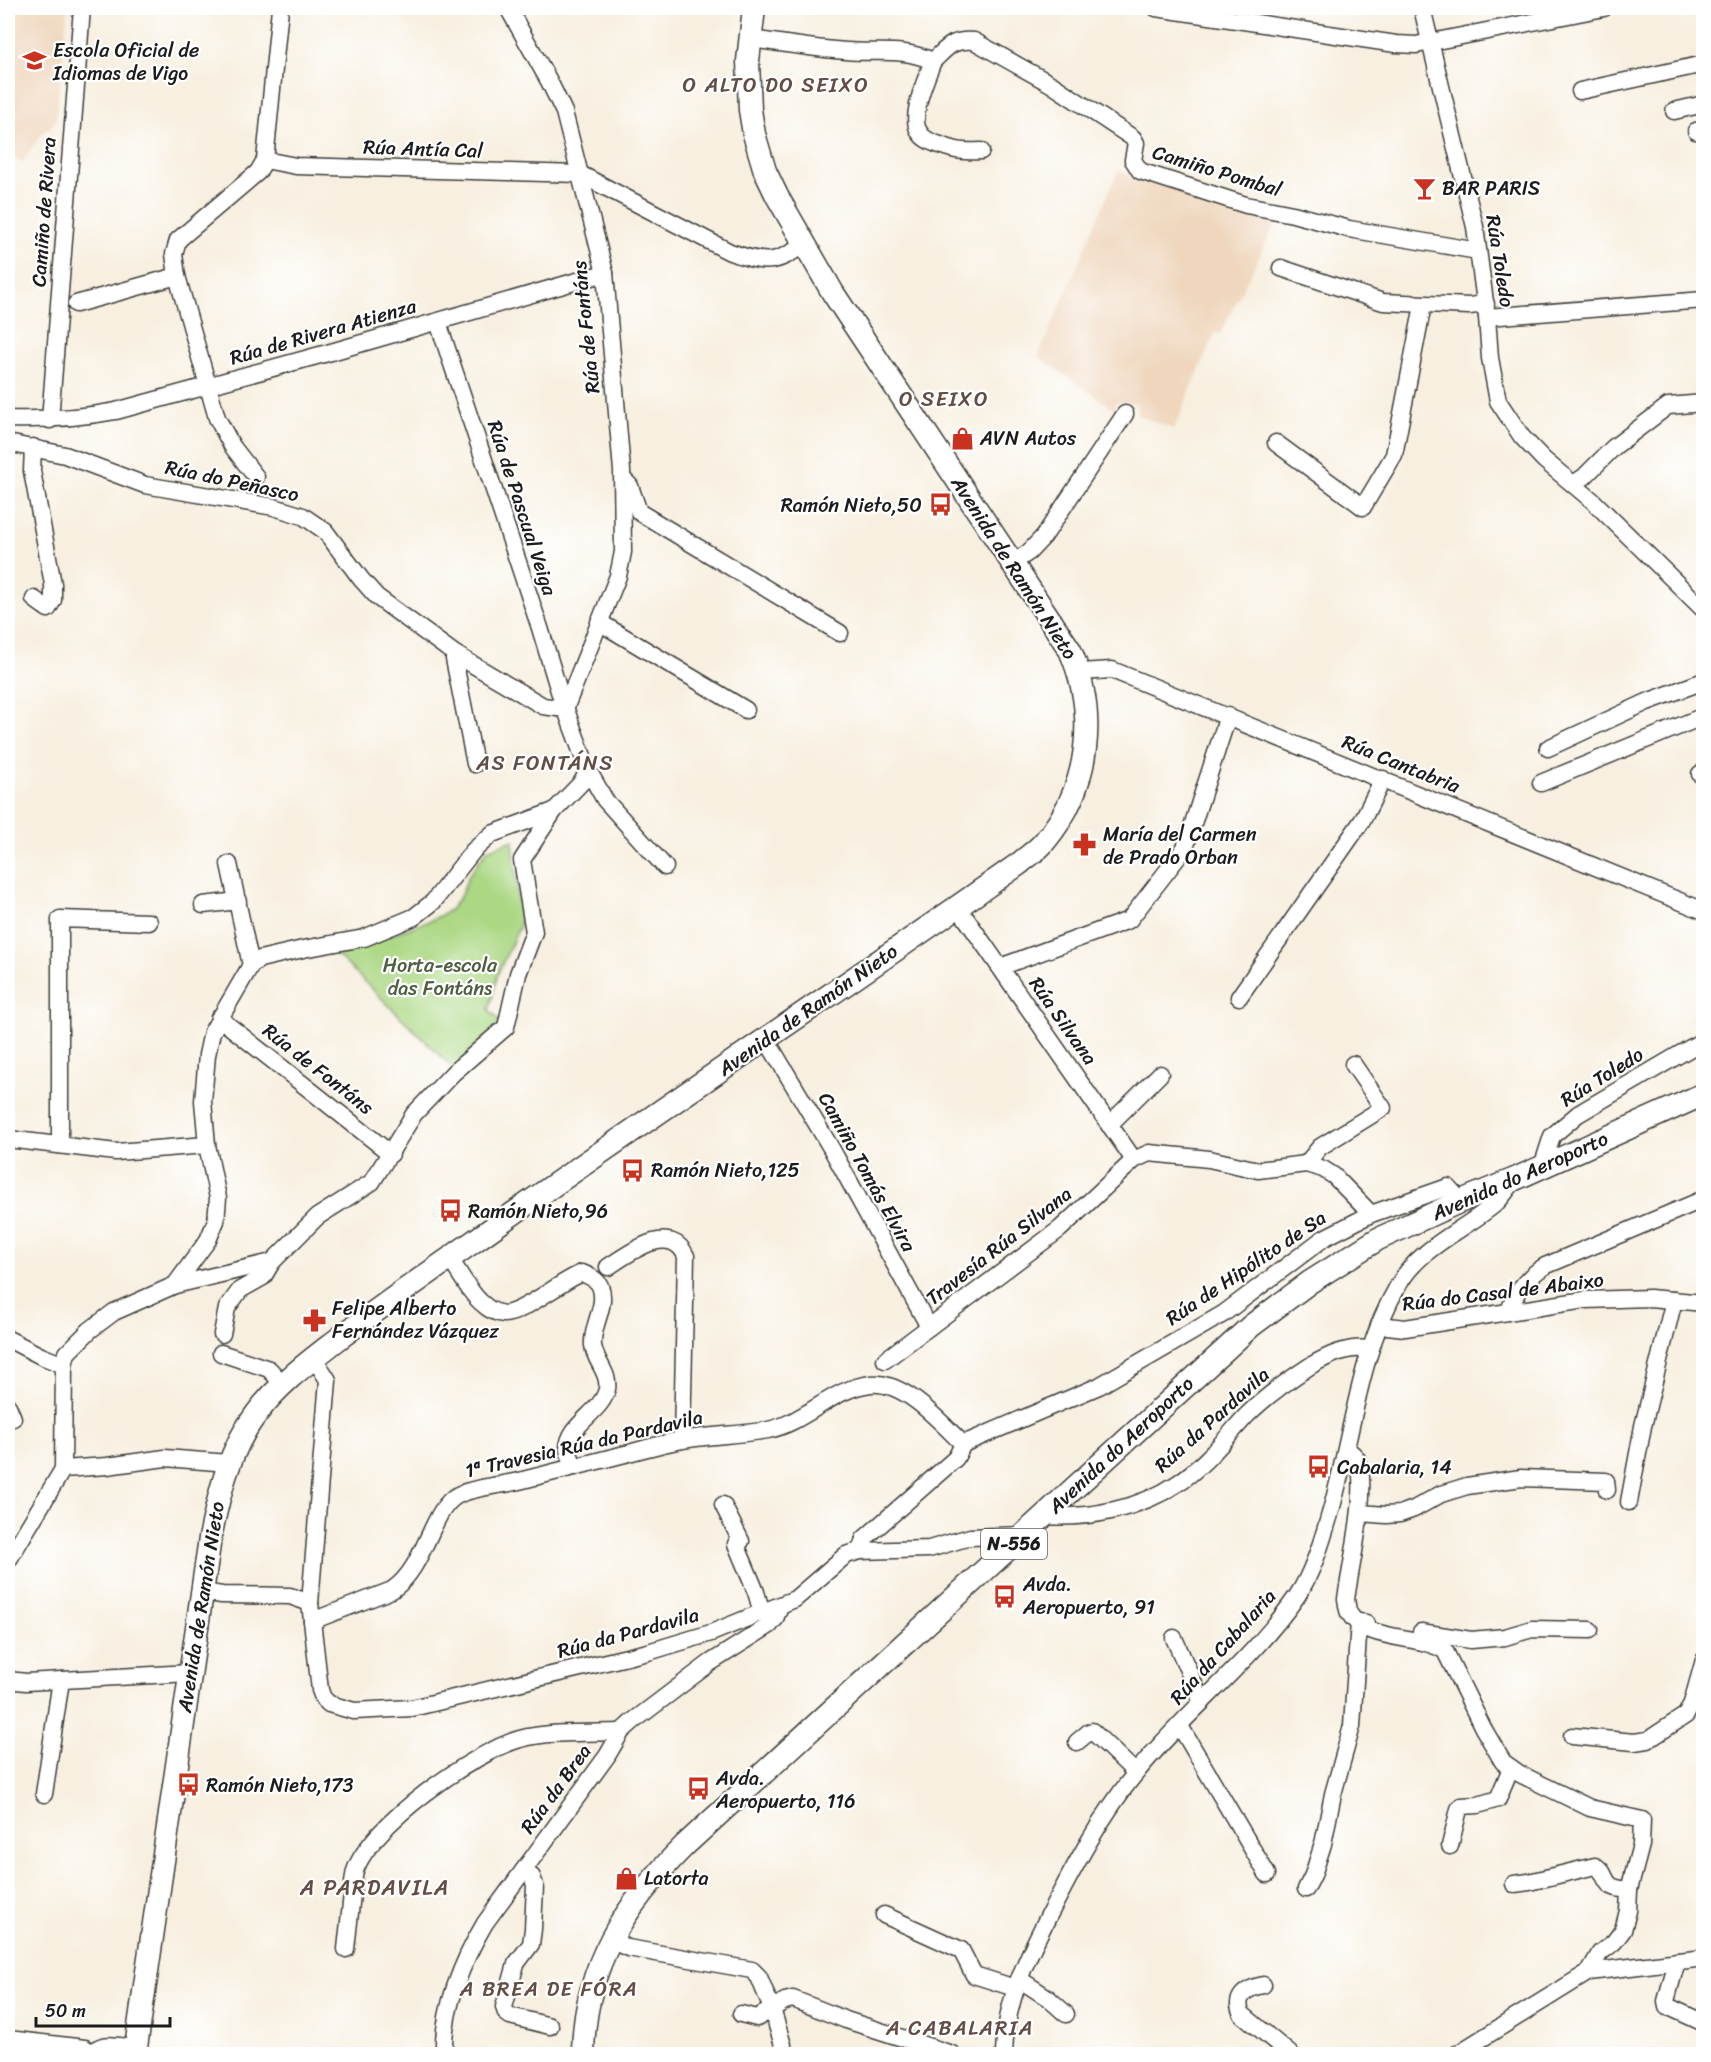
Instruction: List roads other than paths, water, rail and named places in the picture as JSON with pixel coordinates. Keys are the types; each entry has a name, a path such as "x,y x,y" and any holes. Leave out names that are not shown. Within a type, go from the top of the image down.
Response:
{"main road":[{"name":"Avenida de Ramón Nieto","path":"132,2047 202,1592 219,1498 229,1463 241,1437 257,1412 283,1384 314,1358 450,1259 1020,863 1043,844 1061,819 1074,794 1083,766 1088,718 1080,672 1064,641 833,293 765,171 754,134 748,85 754,8"},
{"name":"Avenida do Aeroporto","path":"583,2055 585,2022 593,1984 610,1940 635,1899 653,1877 685,1845 1251,1326 1281,1302 1378,1239 1704,1094"}],"street":[{"name":"Camiño de Rivera","path":"50,420 82,8"},
{"path":"256,477 232,446 217,418 206,386 177,276 174,254 178,240 258,172 265,160 280,8"},
{"name":"Rúa de Fontáns","path":"508,8 564,112 604,273 622,477 622,552 618,576 565,709"},
{"path":"1156,8 1396,44 1416,45 1564,11 1604,8"},
{"name":"Rúa Toledo","path":"1422,8 1475,226 1490,358 1498,401 1522,437 1537,453 1593,501 1704,610"},
{"path":"750,39 847,52 913,53 933,61"},
{"name":"Camiño Pombal","path":"981,151 960,153 930,142 918,133 915,121 933,61 953,42 962,40 974,41 1051,84 1133,138 1136,143 1133,160 1140,171 1246,205 1293,214 1348,229 1478,251"},
{"path":"1580,91 1704,64"},
{"path":"1674,111 1704,104"},
{"name":"Rúa Antía Cal","path":"265,160 296,166 579,174"},
{"path":"579,174 730,252 750,259 768,262 778,259 805,243"},
{"path":"1281,268 1383,302 1469,306 1486,310 1704,300"},
{"name":"Rúa de Rivera Atienza","path":"8,419 50,420 116,411 438,322 604,273"},
{"path":"76,304 177,276"},
{"path":"1276,443 1363,507 1394,455 1423,305"},
{"name":"Rúa de Pascual Veiga","path":"438,322 565,709"},
{"path":"1573,484 1584,477 1614,447 1668,406 1704,403"},
{"path":"1013,563 1029,552 1044,536 1125,414"},
{"name":"Rúa do Peñasco","path":"8,443 65,455 145,485 274,507 303,516 325,531 377,597 455,654 543,705 565,709"},
{"path":"33,447 32,471 53,592 53,600 48,609 34,599"},
{"name":"Rúa de Fontáns","path":"622,477 630,486 639,512 840,633"},
{"path":"599,622 746,710"},
{"path":"455,654 454,659 475,764"},
{"name":"Rúa Cantabria","path":"1080,672 1112,670 1704,911"},
{"path":"1548,748 1647,702 1704,681"},
{"path":"565,709 588,770 605,800 665,867"},
{"path":"1000,967 1129,920 1185,848 1228,716"},
{"path":"1541,783 1704,716"},
{"path":"222,1334 227,1308 240,1290 263,1277 272,1262 317,1217 372,1182 414,1114 453,1073 506,1027 518,974 534,932 522,860 554,811 582,782 588,770"},
{"path":"1239,997 1362,821 1383,779"},
{"path":"175,1285 208,1240 216,1221 218,1198 207,1145 203,1101 207,1056 212,1032 251,965 260,959 364,938 414,917 434,902 473,851 492,834 554,811"},
{"path":"229,864 251,965"},
{"path":"202,905 238,901"},
{"name":"Rúa Silvana","path":"958,907 1134,1160"},
{"path":"60,1145 60,919 149,922"},
{"name":"Rúa de Fontáns","path":"219,1018 391,1154"},
{"name":"Camiño Tomás Elvira","path":"766,1039 831,1149 928,1327"},
{"name":"Rúa Toledo","path":"1542,1167 1552,1136 1578,1114 1704,1040"},
{"path":"1306,1164 1320,1147 1383,1108 1353,1064"},
{"path":"1109,1125 1160,1074"},
{"path":"8,1139 116,1152 207,1145"},
{"path":"1134,1160 1149,1153 1209,1159 1258,1170 1306,1164 1323,1169 1334,1176 1371,1214"},
{"name":"Travesía Rúa Silvana","path":"885,1360 1060,1229 1134,1160"},
{"name":"Rúa da Cabalaria","path":"1004,2055 1007,2015 1017,1984 1032,1948 1080,1856 1136,1773 1272,1627 1298,1594 1314,1563 1325,1532 1347,1449 1370,1349 1400,1281 1414,1263 1497,1202 1515,1179"},
{"name":"Rúa de Hipólito de Sa","path":"860,1551 864,1539 956,1458 963,1444 1099,1386 1223,1314 1324,1238 1371,1214 1448,1187 1461,1201"},
{"path":"1509,1311 1514,1298 1530,1275 1545,1266 1704,1199"},
{"path":"608,1267 651,1241 667,1241 677,1244 686,1256 682,1440"},
{"path":"450,1259 481,1304 494,1312 505,1314 516,1311 582,1273 594,1279 601,1287 602,1304 593,1347 605,1372 607,1389 596,1408 573,1432 568,1449 575,1467"},
{"path":"8,1562 63,1469 64,1365 67,1353 90,1330 114,1312 175,1285 272,1262"},
{"name":"Rúa do Casal de Abaixo","path":"1379,1325 1405,1328 1585,1300 1650,1298 1704,1303"},
{"path":"1629,1502 1643,1426 1674,1300"},
{"path":"11,1345 64,1365"},
{"name":"Rúa da Pardavila","path":"1043,1516 1083,1516 1154,1497 1180,1483 1278,1386 1329,1354 1359,1348 1370,1349"},
{"path":"221,1353 269,1369 283,1384"},
{"name":"Rúa da Pardavila","path":"314,1358 328,1380 310,1603 323,1698 338,1708 363,1711 412,1708 648,1652 711,1633 795,1599 846,1555 860,1551 921,1550 970,1537 1023,1535"},
{"name":"1ª Travesia Rúa da Pardavila","path":"312,1621 392,1590 403,1583 411,1573 446,1504 456,1495 682,1440 769,1430 786,1425 843,1392 871,1384 896,1387 930,1411 963,1444"},
{"path":"1347,1449 1356,1458 1359,1466 1360,1513 1346,1599 1349,1613 1374,1632 1436,1644 1445,1651 1491,1743 1503,1762 1590,1808 1642,1820 1641,1845 1629,1890 1623,1930 1614,1942 1600,1953 1589,1972"},
{"path":"63,1469 165,1458 229,1463"},
{"path":"1360,1513 1400,1514 1441,1494 1467,1486 1521,1478 1606,1481 1607,1490"},
{"path":"723,1505 741,1541 736,1545 756,1592 762,1613"},
{"path":"202,1592 222,1595 290,1596 310,1603"},
{"name":"Rúa da Brea","path":"444,2055 447,2022 456,1985 470,1949 485,1923 607,1756 621,1732 710,1663 770,1625 780,1606"},
{"path":"1359,1622 1471,1640 1505,1637 1532,1629 1590,1630"},
{"path":"1306,1889 1323,1844 1333,1794 1352,1726 1359,1622"},
{"path":"1174,1638 1202,1702"},
{"path":"1572,1736 1634,1742 1648,1740 1686,1715 1692,1703 1704,1660"},
{"path":"8,1680 26,1682 190,1673"},
{"path":"44,1794 61,1680"},
{"path":"1180,1726 1267,1874"},
{"path":"1077,1742 1092,1731 1136,1773"},
{"path":"346,1949 355,1872 363,1854 394,1819 420,1795 489,1752 521,1738 565,1733 621,1732"},
{"path":"1450,1846 1461,1806 1498,1799 1511,1767"},
{"path":"1514,1884 1595,1866 1604,1872 1608,1884 1629,1890"},
{"path":"524,1870 532,1877 535,1885 531,1944 516,1964 504,2007 510,2016 550,2026"},
{"path":"884,1916 961,1950 974,1975 1017,1984 1048,1998 1066,2014"},
{"path":"610,1940 628,1948 752,1970 759,1977 783,2045"},
{"path":"1457,2055 1589,1972 1704,1958"},
{"path":"1677,1961 1666,2001 1667,2006 1704,2023"},
{"path":"1263,1985 1245,1992 1240,1997 1239,2009 1290,2055"},
{"path":"741,2014 757,2018 784,2001 794,1999 846,2020 952,2055"},
{"path":"8,2039 85,2048 91,2055 101,2046 132,2047"}],"place":[{"name":"Escola Oficial de Idiomas de Vigo","path":"35,61"},
{"name":"BAR PARIS","path":"1424,188"},
{"name":"AVN Autos","path":"962,438"},
{"name":"Ramón Nieto,50","path":"940,505"},
{"name":"María del Carmen de Prado Orban","path":"1085,845"},
{"name":"Ramón Nieto,125","path":"633,1170"},
{"name":"Ramón Nieto,96","path":"450,1211"},
{"name":"Felipe Alberto Fernández Vázquez","path":"314,1320"},
{"name":"Cabalaria, 14","path":"1319,1467"},
{"name":"Avda. Aeropuerto, 91","path":"1005,1596"},
{"name":"Ramón Nieto,173","path":"188,1785"},
{"name":"Avda. Aeropuerto, 116","path":"698,1789"},
{"name":"Latorta","path":"626,1878"}],"district":[{"name":"O ALTO DO SEIXO","path":"776,85"},
{"name":"O SEIXO","path":"944,399"},
{"name":"AS FONTÁNS","path":"545,763"},
{"name":"A PARDAVILA","path":"375,1887"},
{"name":"A BREA DE FÓRA","path":"549,1989"},
{"name":"A CABALARIA","path":"960,2028"}],"park label":[{"name":"Horta-escola das Fontáns","path":"440,976"}]}
